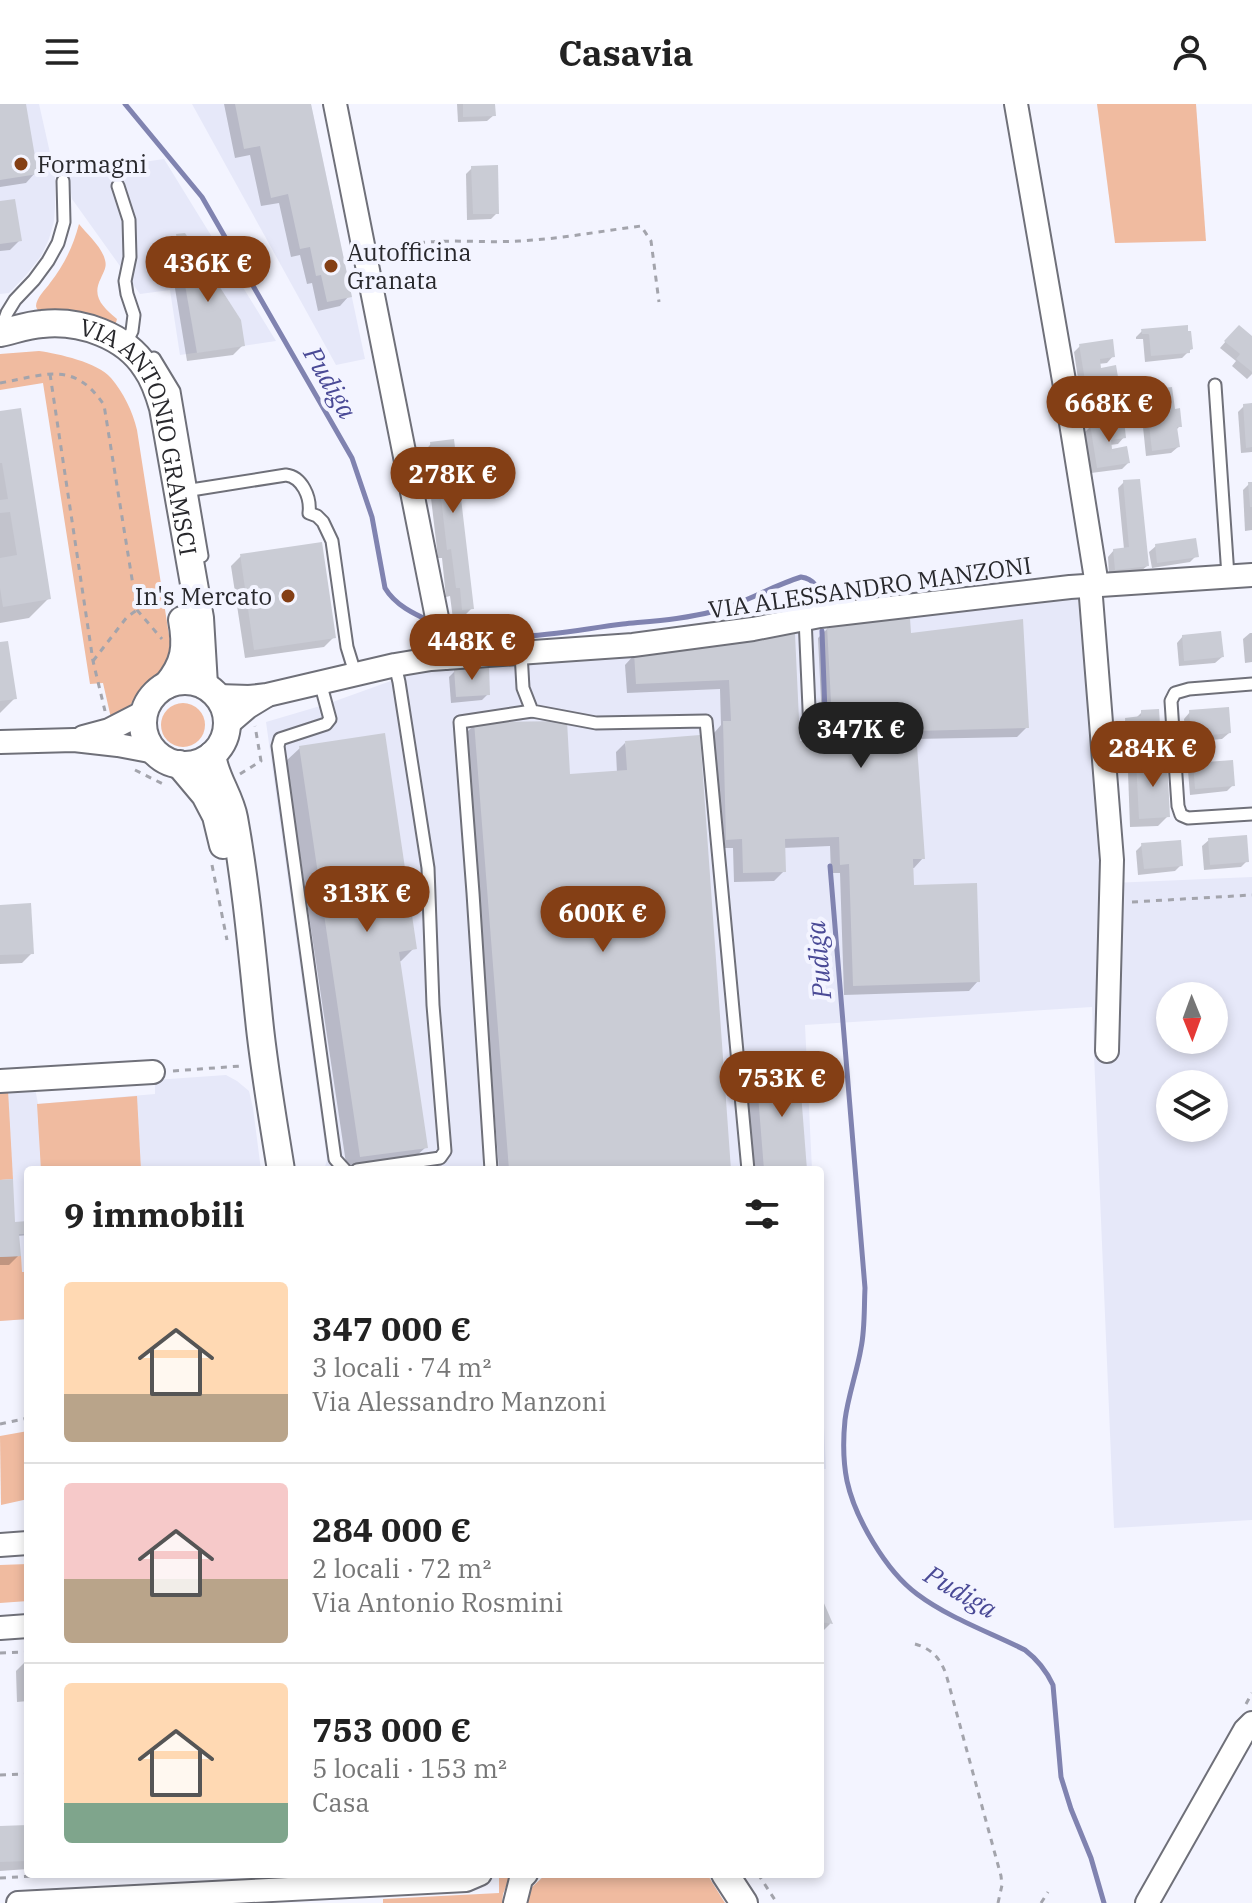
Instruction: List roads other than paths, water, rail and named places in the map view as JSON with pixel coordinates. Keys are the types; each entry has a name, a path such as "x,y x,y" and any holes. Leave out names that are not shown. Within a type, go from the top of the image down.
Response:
{"street":[{"path":"335,104 441,642"},
{"path":"1016,104 1067,398 1094,585 1112,860 1107,1051"},
{"name":"VIA ANTONIO GRAMSCI","path":"0,333 40,324 63,323 92,329 114,338 133,352 146,368 163,408 207,623 211,691"},
{"name":"VIA ANTONIO GRAMSCI","path":"0,333 37,330 81,340 104,351 125,367 143,397 151,422 185,640 179,671 167,685"},
{"name":"VIA ALESSANDRO MANZONI","path":"267,695 395,665 441,642 495,655 633,645 708,636 805,618 953,600 1094,585 1252,575"},
{"path":"259,1021 216,816 205,795 177,777 155,752 147,741 143,727 149,701 157,691 179,681 192,681 211,691 249,697 267,695"},
{"path":"177,777 190,764 212,755 225,736 227,725 223,705 211,691"},
{"path":"227,725 267,695"},
{"path":"74,740 109,730 144,712"},
{"path":"0,742 74,740 155,752"},
{"path":"212,755 214,770 234,815 280,1166"},
{"path":"0,1081 153,1072"},
{"path":"0,1545 24,1543"},
{"path":"0,1628 24,1626"},
{"path":"1147,1903 1245,1730 1252,1723"},
{"path":"18,1903 456,1878"},
{"path":"515,1903 522,1878"},
{"path":"718,1878 734,1903"},
{"path":"728,1878 744,1903"},
{"path":"747,1878 763,1903"}],"lane":[{"path":"0,333 15,300 34,280 58,243 64,222 63,181"},
{"path":"118,186 129,220 130,257 125,281 134,315 132,331 125,346 143,350 155,359 174,391 204,566"},
{"path":"1215,385 1228,576"},
{"path":"191,490 286,475 293,475 300,481 310,505 309,513 323,522 332,541 347,647 355,673"},
{"path":"805,618 810,731"},
{"path":"521,653 523,688 532,711"},
{"path":"385,1166 440,1158 445,1151 433,1005 428,868 395,665"},
{"path":"320,682 330,719 326,724 280,739 278,746 335,1159 341,1166"},
{"path":"1252,684 1189,689 1175,693 1171,701 1181,815 1188,818 1252,814"},
{"path":"491,1166 460,722 532,711 596,723 706,721 748,1166"}],"waterway":[{"name":"Pudiga","path":"125,104 202,197 352,458 372,517 385,588 400,604 432,622"},
{"name":"Pudiga","path":"445,627 467,633 511,637 681,618 726,608 801,577 815,585 821,600"},
{"name":"Pudiga","path":"822,631 826,740"},
{"name":"Pudiga","path":"830,866 865,1288 862,1341 845,1420 847,1481 873,1543 905,1584 942,1610 1025,1650 1048,1675 1053,1685 1061,1777 1104,1903"}],"place":[{"name":"Formagni","path":"21,164"},
{"name":"Autofficina Granata","path":"331,266"},
{"name":"In's Mercato","path":"288,596"}]}
